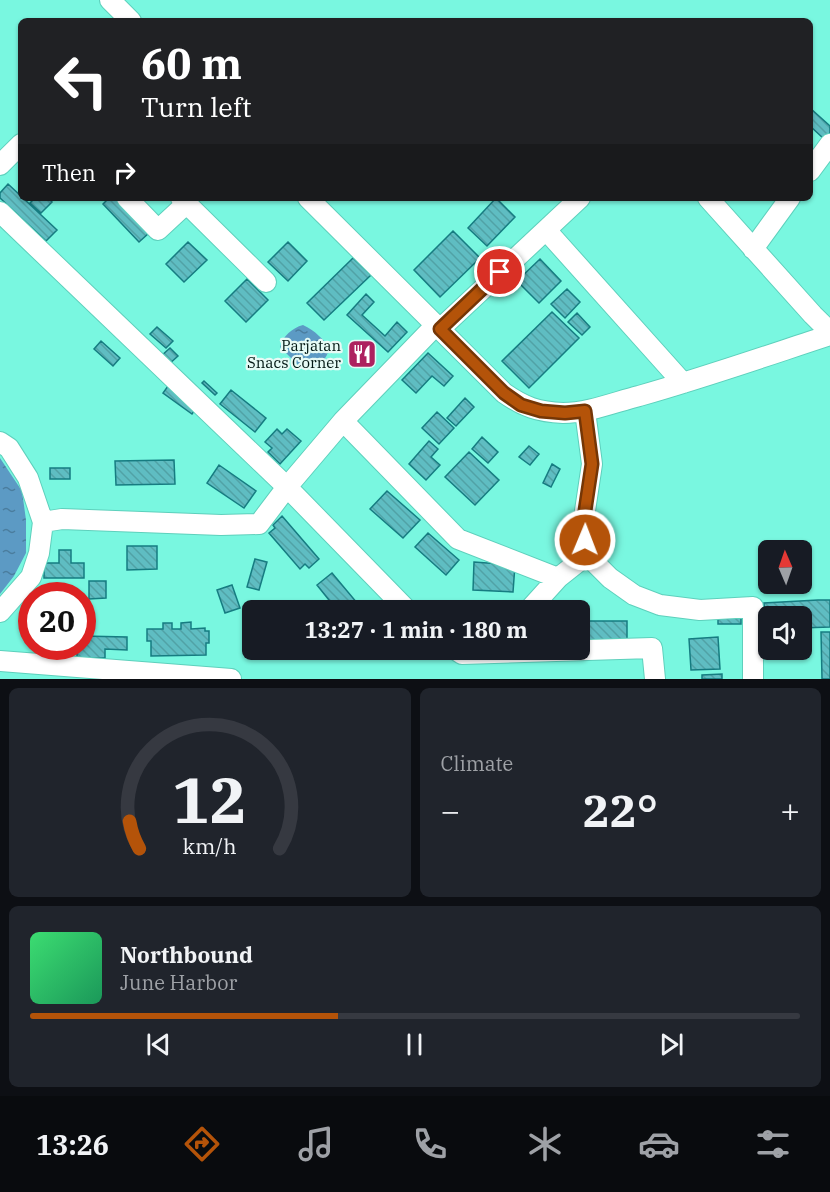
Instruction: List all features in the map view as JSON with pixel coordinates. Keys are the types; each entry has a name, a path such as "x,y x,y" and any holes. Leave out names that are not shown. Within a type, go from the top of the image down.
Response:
{"lane":[{"path":"110,0 128,18"},
{"path":"813,167 830,144"},
{"path":"0,165 18,147"},
{"path":"130,201 158,230 184,201 266,282"},
{"path":"311,201 504,393 521,405 541,411 565,413 585,411 683,383 830,334 711,201"},
{"path":"43,522 62,519 220,525 259,524 343,421 438,327 577,201"},
{"path":"753,249 788,201"},
{"path":"0,212 287,488 398,600"},
{"path":"546,230 683,383"},
{"path":"585,411 592,464 583,524 586,555 610,579 634,595 660,605 700,610 753,607 753,679"},
{"path":"343,421 458,539 558,578"},
{"path":"0,442 9,448 28,478 43,522 39,553 31,577 0,612"},
{"path":"538,600 558,578 586,555"},
{"path":"590,649 652,648 655,679"},
{"path":"0,661 231,679"}],"shaded area":[{"path":"0,0 830,0 830,679 0,679"}],"water":[{"path":"303,325 324,341 328,350 322,362 311,369 299,366 280,347 288,333"},
{"path":"0,458 22,491 26,520 26,553 14,576 0,594"}],"building":[{"path":"813,111 830,126 830,133 824,139 813,129"},
{"path":"8,184 18,193 18,201 26,201 57,230 46,241 0,198 0,193"},
{"path":"32,201 52,202 41,213 30,203"},
{"path":"106,201 119,201 149,233 139,242 103,204"},
{"path":"493,201 499,201 515,217 487,246 468,228"},
{"path":"453,231 480,258 440,297 414,270"},
{"path":"188,242 207,260 184,282 166,264"},
{"path":"288,242 307,261 288,281 268,262"},
{"path":"353,258 371,275 324,320 307,303"},
{"path":"540,259 561,281 539,303 517,281"},
{"path":"247,279 268,300 246,322 225,301"},
{"path":"567,289 580,302 565,318 551,304"},
{"path":"366,294 374,302 362,315 385,336 397,322 407,332 388,352 347,315"},
{"path":"552,312 579,338 529,388 502,361"},
{"path":"577,313 590,327 582,335 568,322"},
{"path":"157,327 173,341 166,348 150,334"},
{"path":"101,341 120,358 113,366 94,349"},
{"path":"170,348 178,356 168,365 160,357"},
{"path":"428,353 453,376 444,386 432,376 416,393 402,380"},
{"path":"204,381 217,393 215,395 202,383"},
{"path":"168,386 197,407 192,414 163,393"},
{"path":"231,390 266,418 255,432 220,404"},
{"path":"465,398 474,407 456,426 447,418"},
{"path":"437,412 454,428 439,444 422,428"},
{"path":"277,429 282,434 287,429 301,441 280,464 268,452 272,448 265,442"},
{"path":"482,437 498,452 488,463 472,449"},
{"path":"429,441 438,449 431,457 440,465 426,480 409,464"},
{"path":"529,446 539,454 530,465 519,457"},
{"path":"469,452 499,480 475,505 445,477"},
{"path":"174,460 175,484 116,485 115,461"},
{"path":"552,464 560,469 551,487 543,483"},
{"path":"219,465 256,491 244,508 207,483"},
{"path":"50,468 70,468 70,479 50,479"},
{"path":"387,491 420,520 403,538 370,509"},
{"path":"282,516 319,559 309,568 305,564 300,569 269,533"},
{"path":"428,533 459,560 446,575 415,547"},
{"path":"127,546 157,546 157,569 127,570"},
{"path":"59,550 71,550 71,563 84,563 84,578 44,578 44,563 59,563"},
{"path":"255,559 267,562 259,590 247,587"},
{"path":"474,562 515,565 513,592 473,590"},
{"path":"332,573 355,600 329,600 317,585"},
{"path":"106,581 106,598 96,599 96,582 89,582"},
{"path":"232,585 240,608 225,613 217,590"},
{"path":"830,600 830,627 812,628 812,606 764,606 764,603"},
{"path":"718,612 741,612 741,624 718,624"},
{"path":"590,621 627,621 627,641 590,641"},
{"path":"191,622 191,629 205,628 205,631 209,631 206,655 151,656 151,641 147,641 147,629 163,629 163,623 172,623 172,629 181,629 181,623"},
{"path":"821,632 830,632 830,679 822,679"},
{"path":"96,636 127,637 127,650 105,649 105,658 96,658"},
{"path":"718,637 720,669 691,670 689,639"},
{"path":"722,674 722,679 702,679 702,675"}],"place":[{"name":"Parjatan Snacs Corner","path":"362,354"}],"route":[{"path":"500,272 440,329 504,393 521,405 541,411 565,413 585,411 592,464 583,524 585,540"}]}
